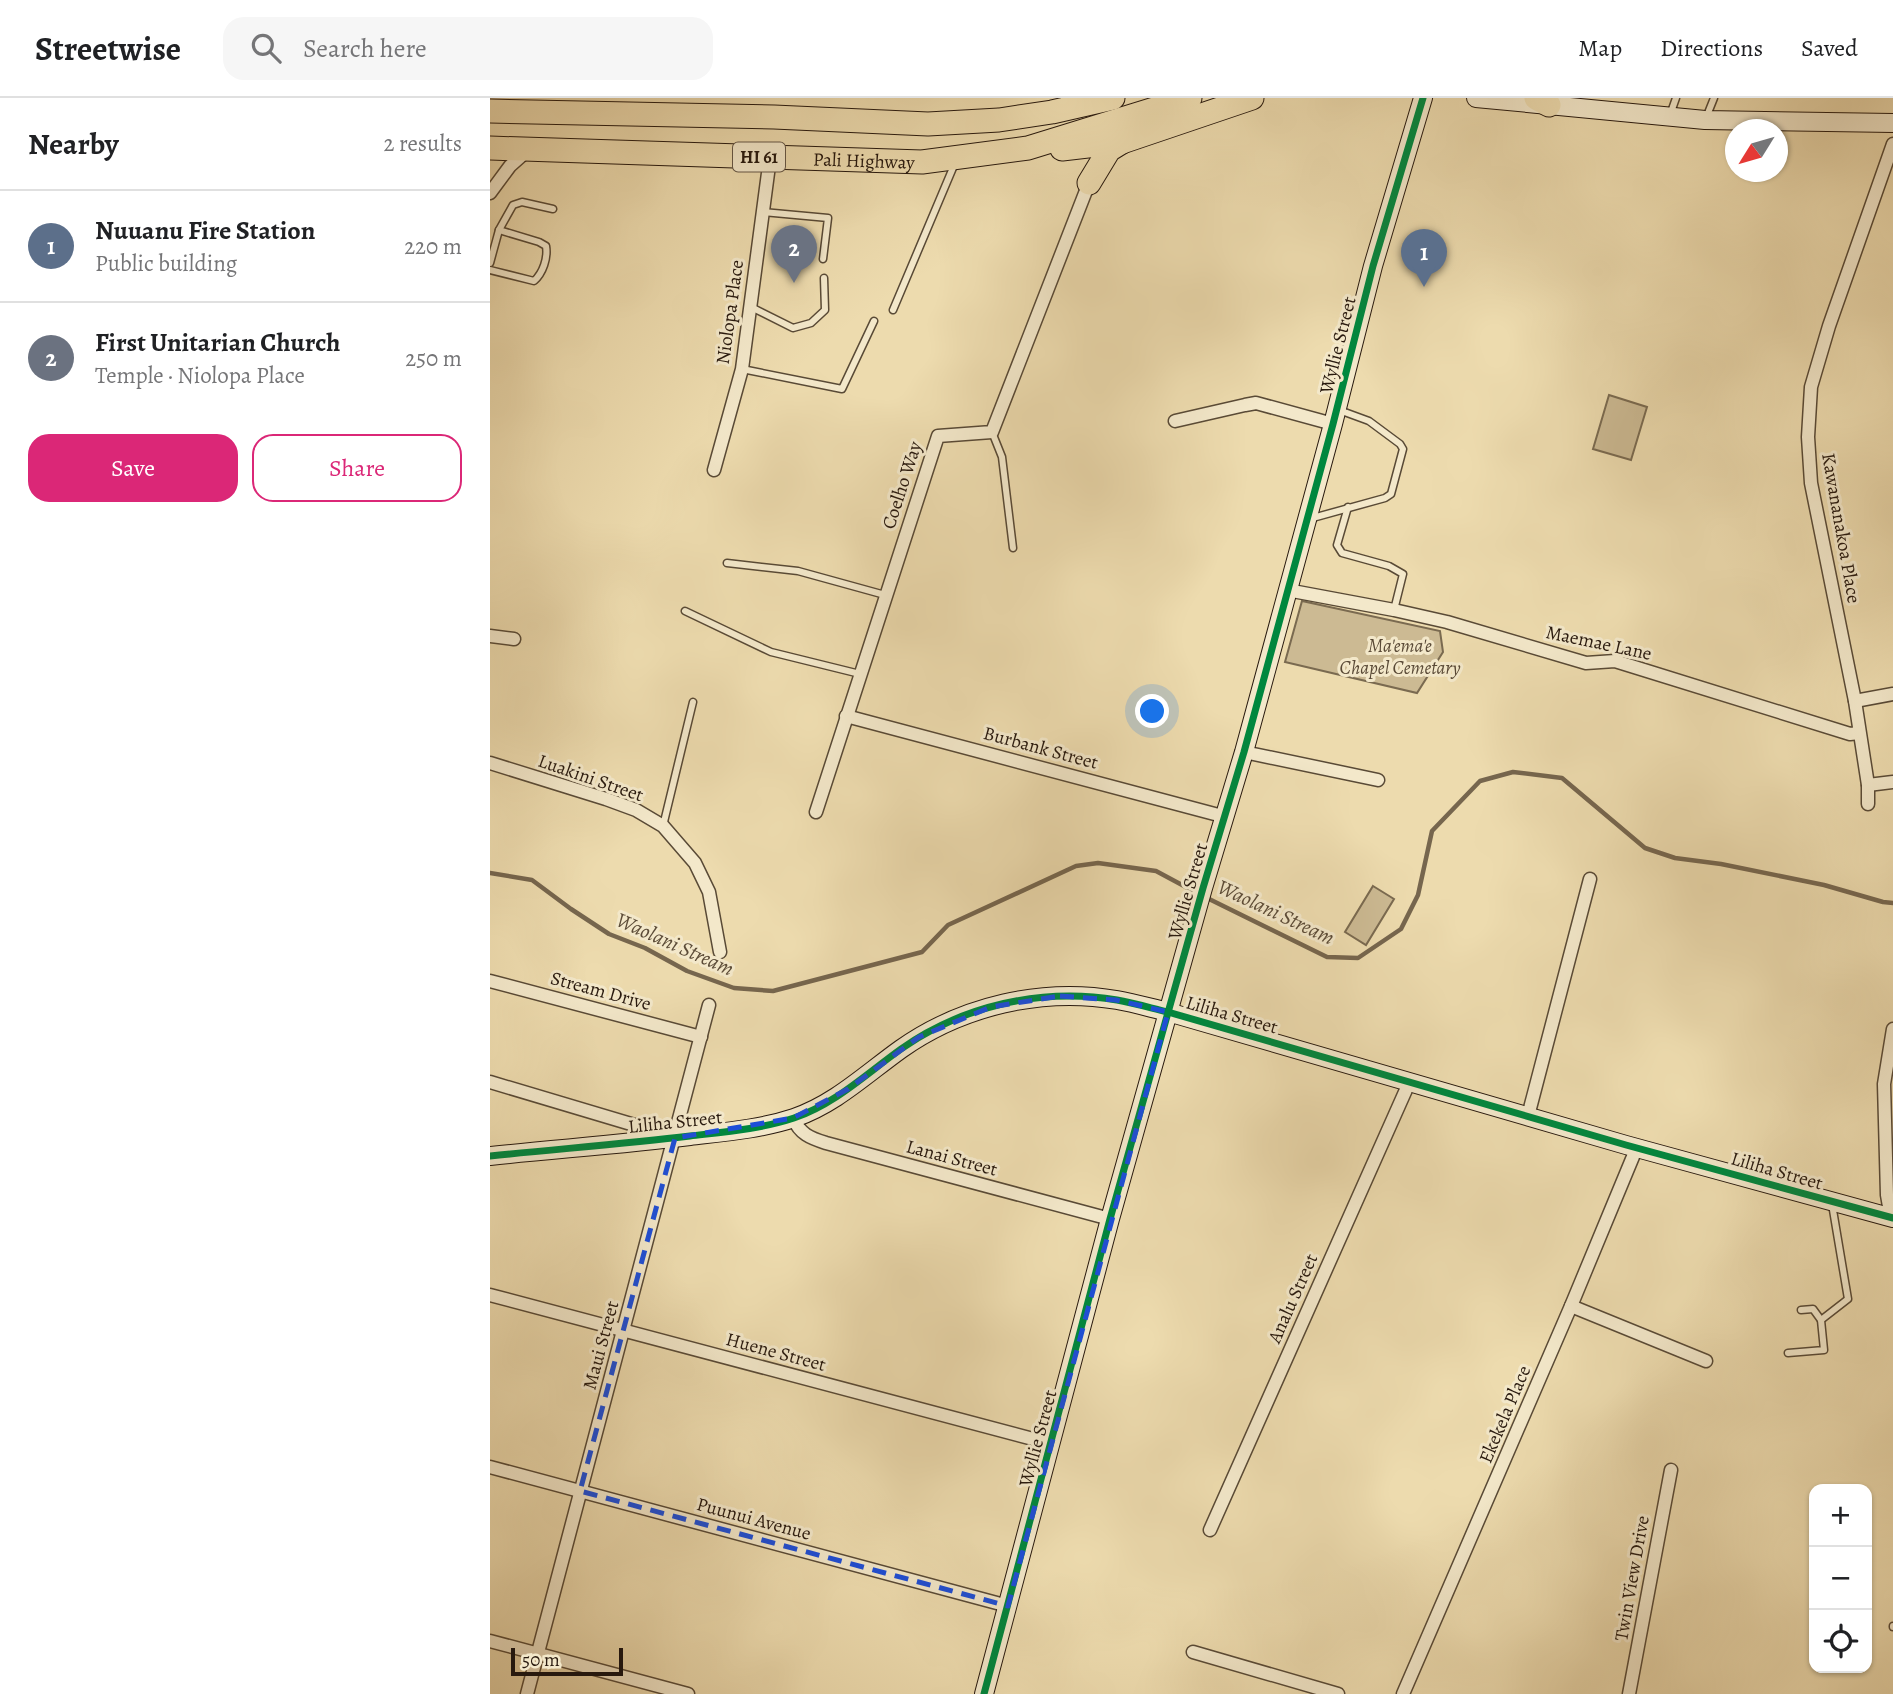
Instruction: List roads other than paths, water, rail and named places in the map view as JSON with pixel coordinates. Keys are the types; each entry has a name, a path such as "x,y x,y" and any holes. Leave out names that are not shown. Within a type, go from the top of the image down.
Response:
{"highway":[{"name":"Pali Highway","path":"490,111 628,110 928,124 999,120 1035,110 1113,98"},
{"name":"Pali Highway","path":"490,148 922,162 1028,148 1190,98"},
{"path":"1028,148 1059,150 1122,142 1252,98"},
{"path":"1089,183 1110,150 1122,142"},
{"path":"1059,150 1080,160 1089,183"}],"street":[{"name":"Wyllie Street","path":"985,1694 1110,1219 1203,888 1226,817 1335,417 1373,266 1423,98"},
{"path":"1476,98 1543,101 1705,120 1893,123"},
{"name":"Kawananakoa Place","path":"1868,804 1868,785 1855,701 1811,483 1809,414 1811,387 1829,326 1893,144"},
{"path":"490,193 510,166 528,150"},
{"name":"Niolopa Place","path":"714,470 742,369 770,158"},
{"path":"992,432 1089,183"},
{"path":"1175,421 1245,404 1335,417"},
{"name":"Coelho Way","path":"816,812 938,436 992,432"},
{"name":"Maemae Lane","path":"1287,590 1447,622 1586,663 1615,661 1850,733 1859,733"},
{"path":"490,636 514,639"},
{"path":"1855,701 1893,694"},
{"name":"Burbank Street","path":"846,716 1226,817"},
{"path":"1244,752 1378,780"},
{"name":"Luakini Street","path":"490,763 607,799 636,810 663,826 695,863 709,892 720,952"},
{"path":"1868,785 1893,782"},
{"path":"1528,1116 1590,879"},
{"name":"Stream Drive","path":"490,981 701,1037"},
{"name":"Liliha Street","path":"490,1156 675,1138 742,1129 793,1118 848,1089 919,1037 960,1017 991,1007 1060,996 1116,1000 1168,1012 1409,1083 1892,1218"},
{"name":"Maui Street","path":"527,1694 709,1005"},
{"path":"1892,1218 1886,1195 1884,1084 1893,1029"},
{"path":"490,1082 675,1138"},
{"name":"Analu Street","path":"1210,1530 1409,1083"},
{"name":"Lanai Street","path":"793,1118 804,1135 826,1143 1110,1219"},
{"name":"Ekekela Place","path":"1403,1694 1637,1147"},
{"name":"Huene Street","path":"490,1295 1052,1444"},
{"path":"1571,1306 1706,1361"},
{"name":"Puunui Avenue","path":"490,1467 1008,1606"},
{"name":"Twin View Drive","path":"1629,1694 1671,1470"},
{"path":"490,1642 688,1694"},
{"path":"1193,1652 1338,1694"}],"lane":[{"path":"1670,117 1676,98"},
{"path":"1705,120 1714,98"},
{"path":"893,310 957,158"},
{"path":"490,263 499,230 513,205 522,202 553,209"},
{"path":"762,212 828,218 823,260"},
{"path":"490,270 534,281 540,275 547,253 546,246 539,242 499,230"},
{"path":"751,307 793,328 811,323 825,310 824,278"},
{"path":"742,369 842,388 874,321"},
{"path":"1307,519 1385,498 1391,494 1403,449 1400,444 1369,421 1335,417"},
{"path":"992,432 1002,457 1013,548"},
{"path":"1348,507 1337,545 1342,553 1389,566 1403,574 1395,610"},
{"path":"727,564 798,571 885,595"},
{"path":"685,611 771,652 859,674"},
{"path":"663,826 693,702"},
{"path":"1821,1320 1848,1299 1832,1202"},
{"path":"1788,1353 1824,1350 1821,1320 1813,1309 1801,1310"}],"waterway":[{"name":"Waolani Stream","path":"1205,897 1327,957 1358,958 1401,929 1418,895 1432,831 1480,781 1513,772 1562,778 1645,848 1675,858 1721,864 1824,885 1893,903"},
{"name":"Waolani Stream","path":"490,873 532,880 609,934 645,948 687,971 734,988 773,991 922,952 948,925 1076,866 1098,863 1156,871 1197,893"}],"place":[{"name":"First Unitarian Church","path":"794,283"},
{"name":"Nuuanu Fire Station","path":"1424,287"}],"park label":[{"name":"Ma'ema'e Chapel Cemetary","path":"1400,656"}]}
